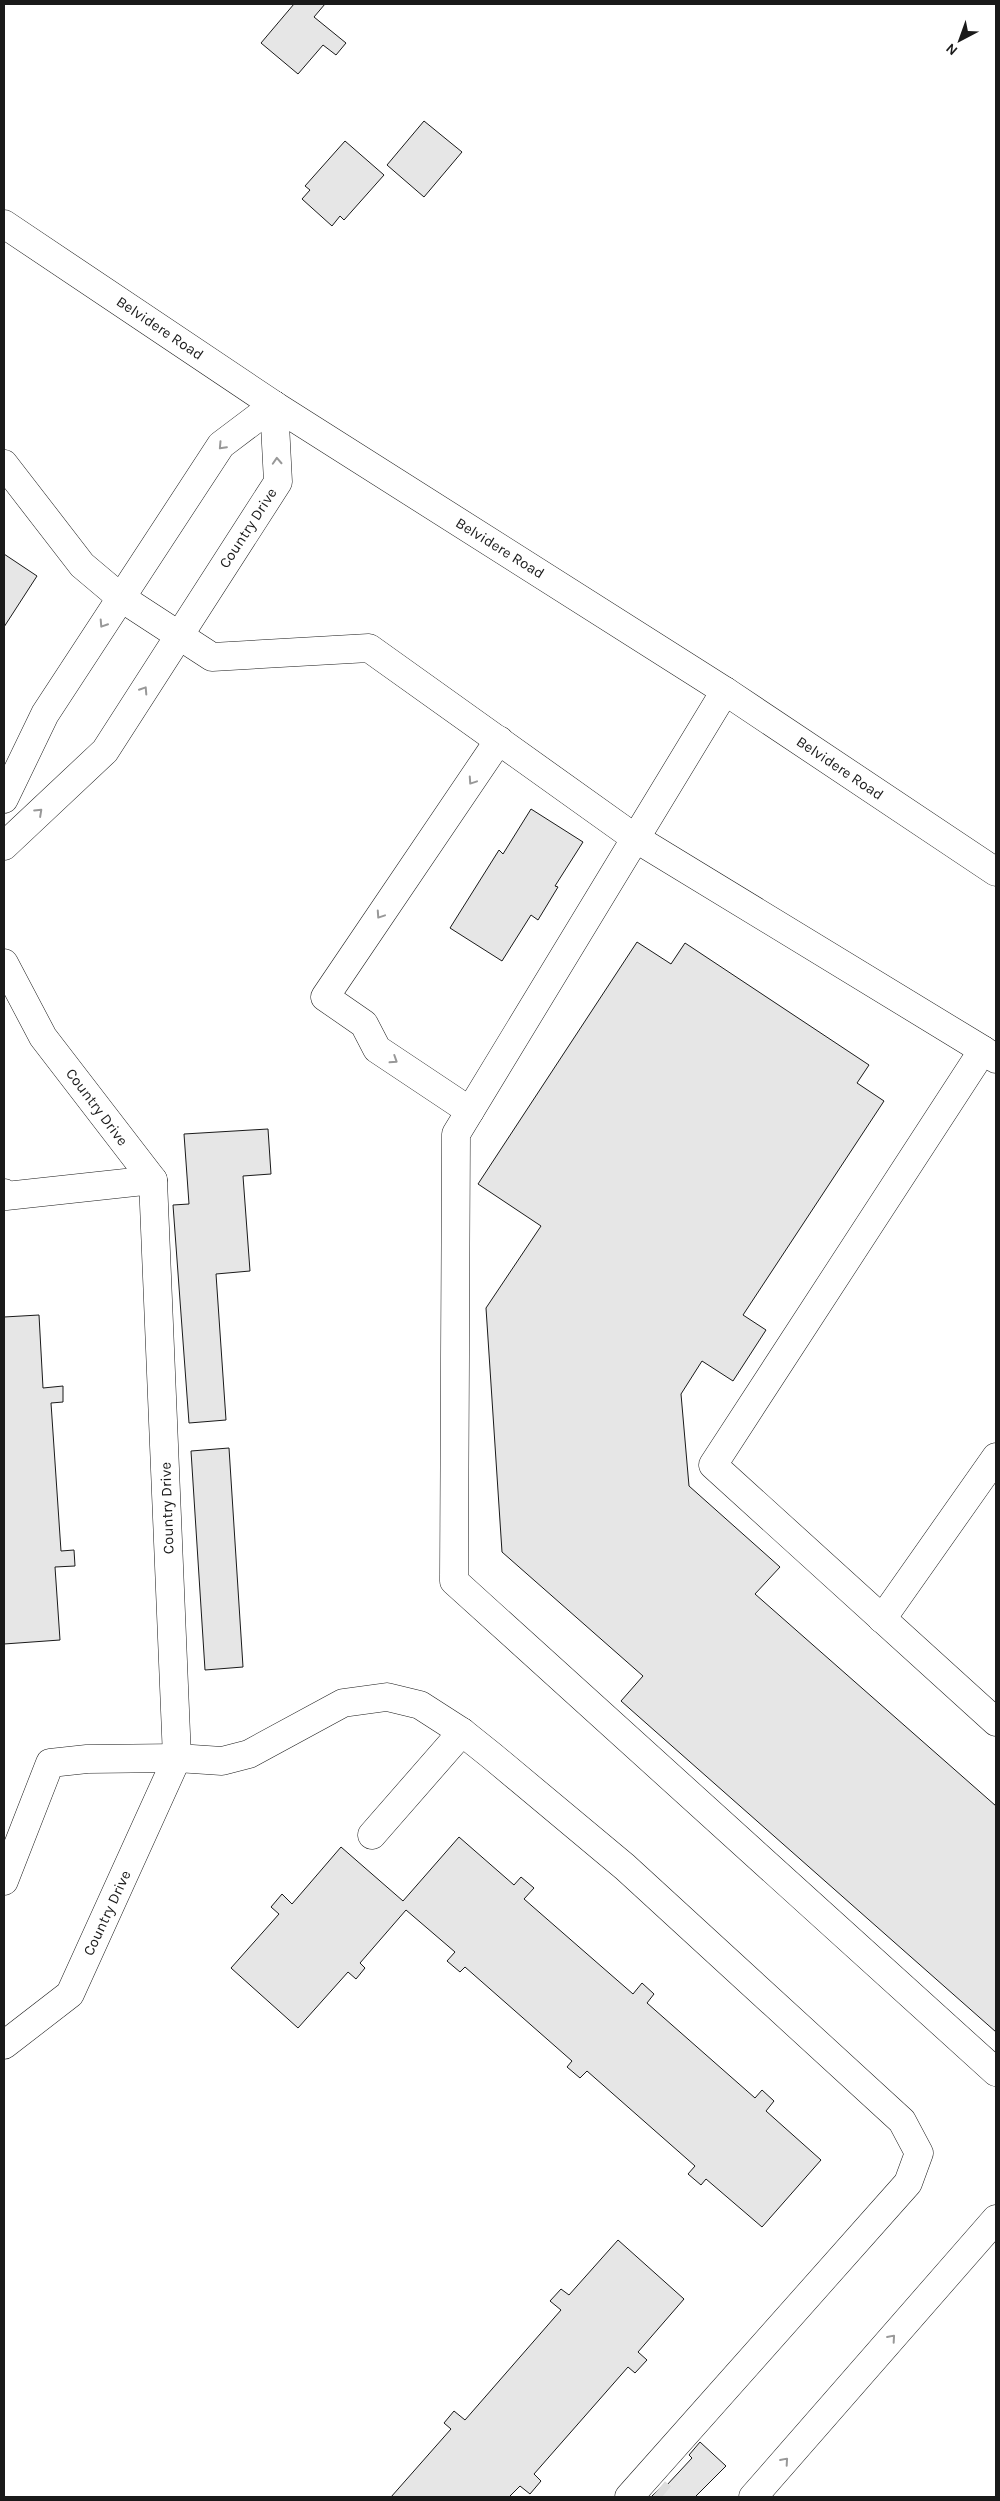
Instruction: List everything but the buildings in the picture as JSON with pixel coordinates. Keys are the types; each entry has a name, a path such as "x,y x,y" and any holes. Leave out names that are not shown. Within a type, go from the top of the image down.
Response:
{"street":[{"name":"Belvidere Road","path":"4,224 274,405 724,692 996,872"},
{"path":"4,799 45,714 221,444 274,405"},
{"name":"Country Drive","path":"4,846 105,752 278,482 274,405"},
{"path":"4,464 82,565 120,597 212,657 369,648 635,838 989,1054 713,1465 996,1722"},
{"path":"724,692 456,1134 454,1581 996,2072"},
{"path":"470,1111 377,1049 364,1024 326,997 499,740"},
{"name":"Country Drive","path":"4,963 43,1037 153,1180 177,1758 70,1994 4,2045"},
{"path":"4,1193 6,1196 153,1180"},
{"path":"882,1619 996,1457"},
{"path":"4,1881 50,1764 87,1759 177,1758 222,1761 249,1754 343,1703 387,1696 420,1706 462,1732 625,1867 902,2121 919,2153 908,2183 643,2490"},
{"path":"372,1834 462,1732"},
{"path":"753,2497 996,2218"}],"tunnel":[{"path":"656,2492 662,2497"}]}
